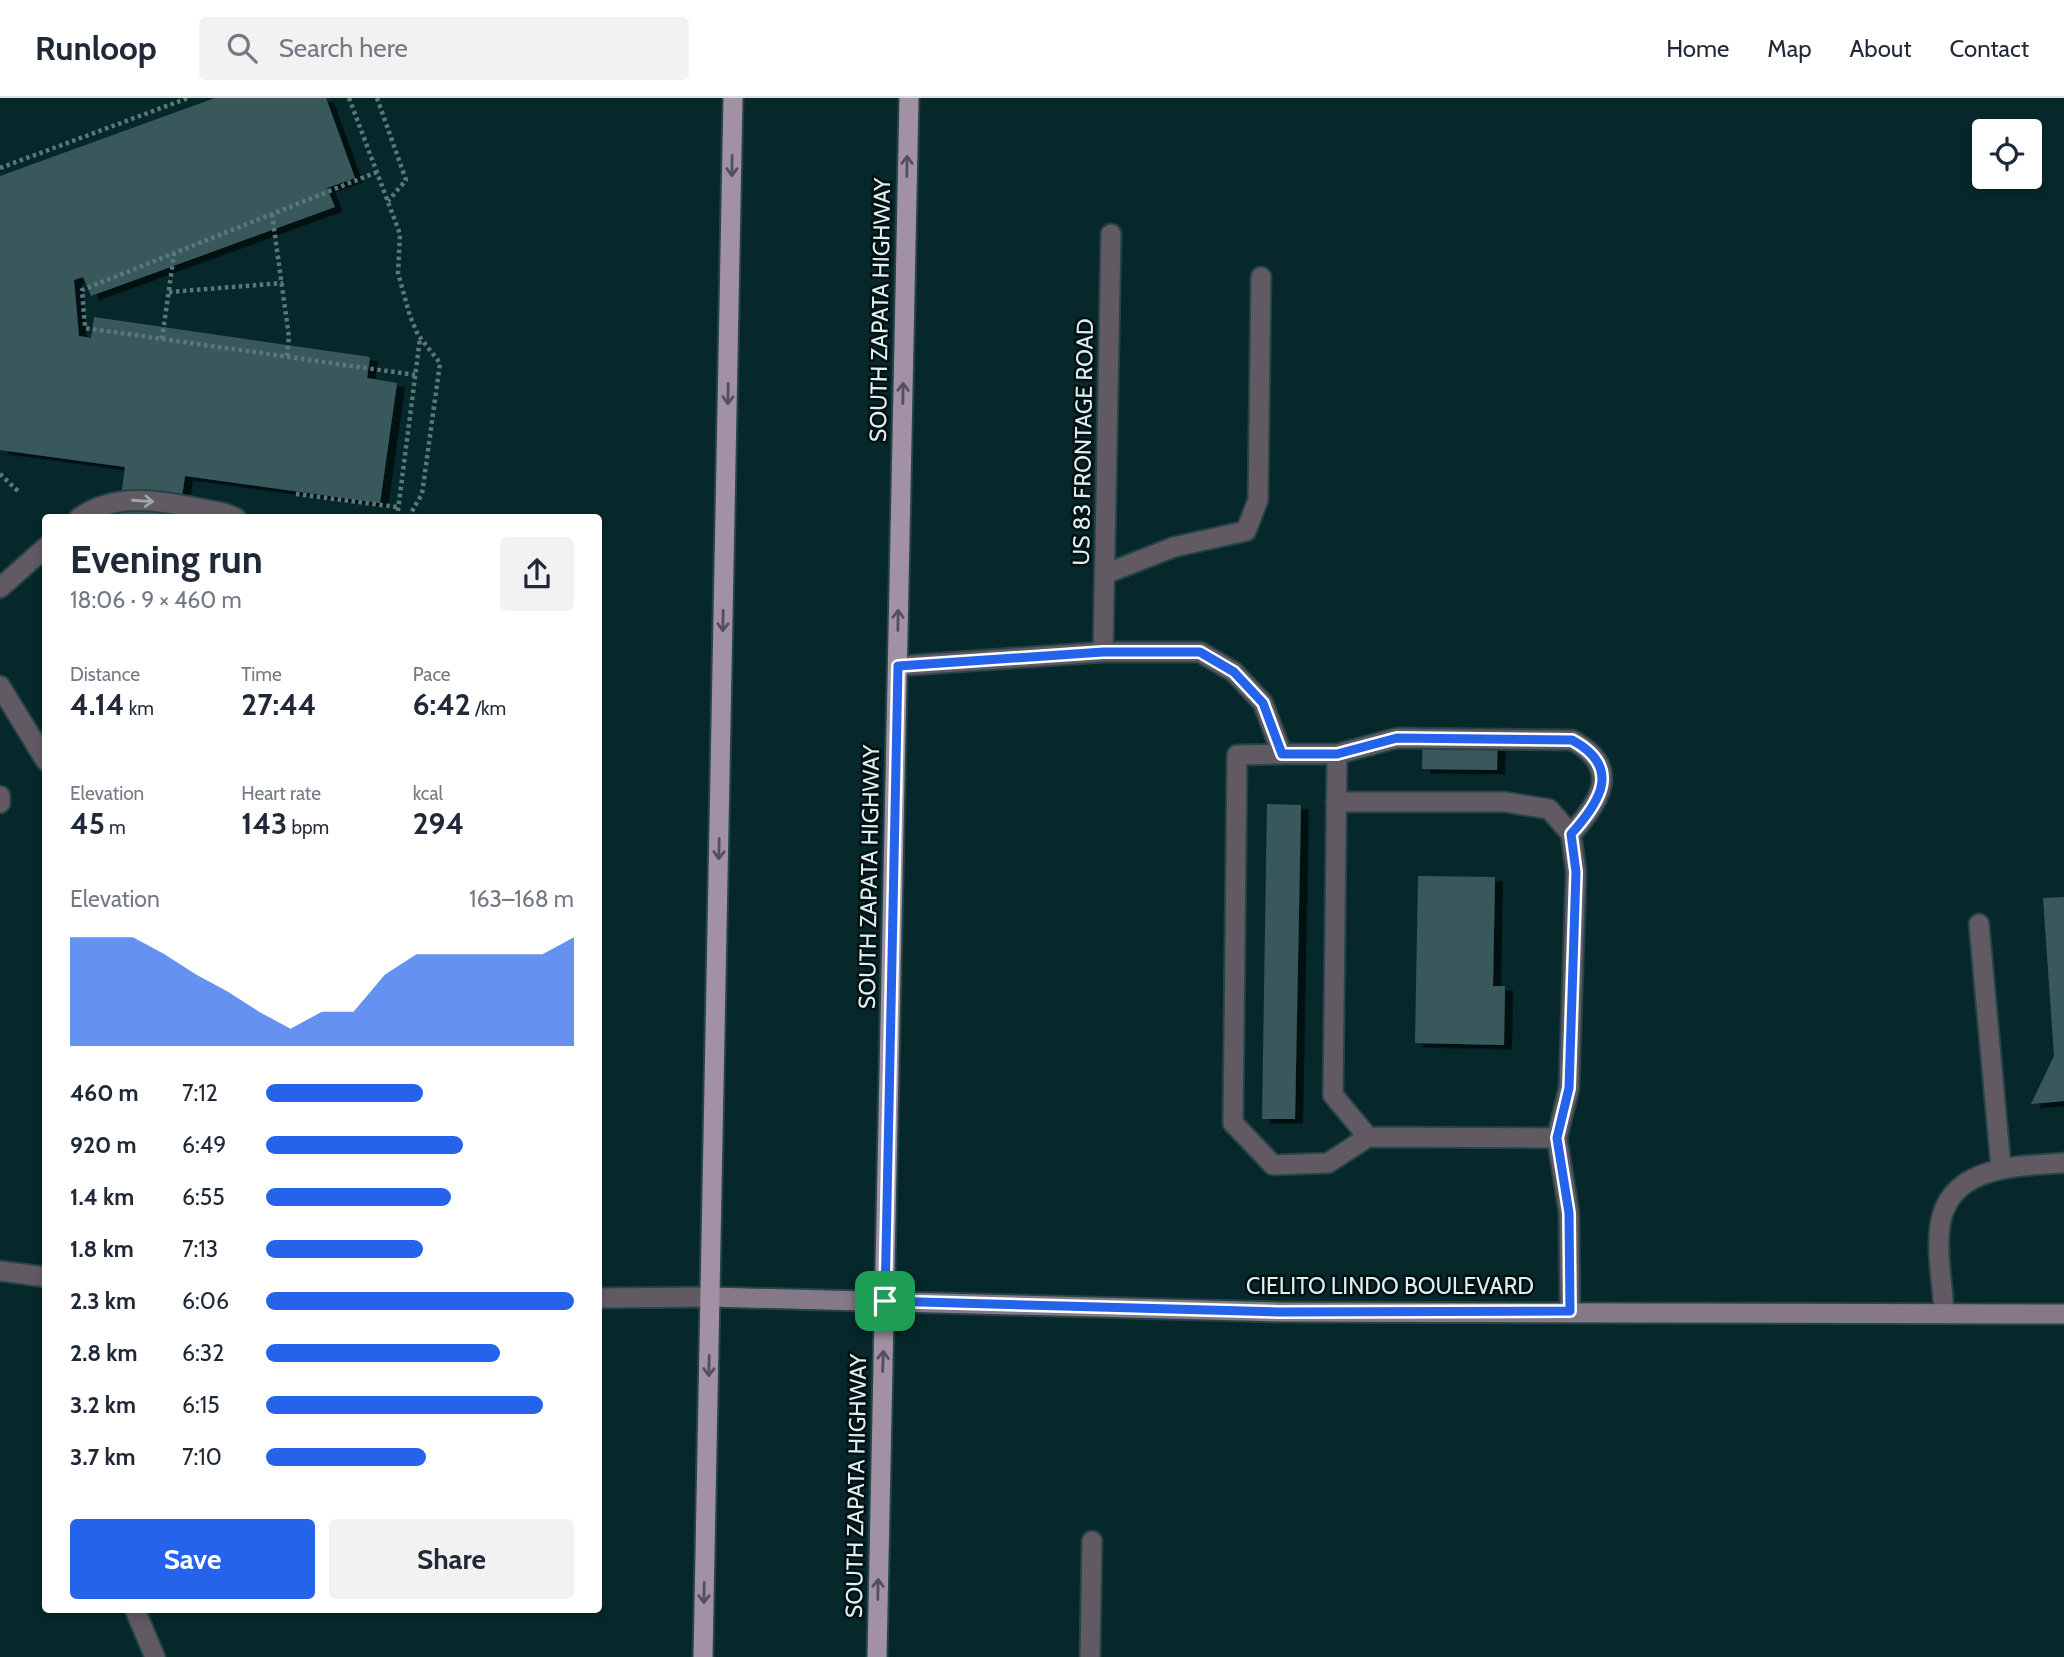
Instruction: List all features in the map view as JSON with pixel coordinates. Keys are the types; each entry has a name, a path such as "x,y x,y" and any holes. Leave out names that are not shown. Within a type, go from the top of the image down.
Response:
{"main road":[{"path":"703,1657 733,98"},
{"name":"SOUTH ZAPATA HIGHWAY","path":"877,1657 909,98"},
{"name":"CIELITO LINDO BOULEVARD","path":"711,1297 1278,1312 2064,1314"}],"street":[{"name":"US 83 FRONTAGE ROAD","path":"1103,652 1111,234"},
{"path":"1105,574 1174,547 1246,531 1258,500 1261,277"},
{"path":"87,514 111,501 141,499 226,514"},
{"path":"0,588 42,552"},
{"path":"898,666 1103,652 1200,652 1234,672 1263,703 1282,754"},
{"path":"0,686 42,754"},
{"path":"1557,1138 1368,1137 1328,1163 1273,1165 1233,1124 1237,755 1337,754 1397,738 1572,740 1589,749 1601,767 1602,787 1595,808 1571,834"},
{"path":"1337,754 1333,1096 1368,1137"},
{"path":"0,796 0,803"},
{"path":"1336,802 1506,802 1549,809 1571,834 1576,872 1569,1088 1557,1138 1569,1213 1570,1311"},
{"path":"1979,924 2001,1168"},
{"path":"1944,1313 1940,1225 1952,1198 1973,1178 2001,1168 2064,1163"},
{"path":"0,1271 42,1276"},
{"path":"602,1298 711,1297"},
{"path":"1090,1657 1092,1541"},
{"path":"136,1613 155,1657"}],"path":[{"path":"0,168 188,98"},
{"path":"349,98 400,234 398,273 403,293 420,338 440,363 422,494 410,514"},
{"path":"377,98 406,180 387,201"},
{"path":"377,172 82,290 85,328 415,374"},
{"path":"272,214 289,337 287,356"},
{"path":"162,339 174,253"},
{"path":"169,292 283,283"},
{"path":"397,514 420,338"},
{"path":"0,474 19,492"},
{"path":"296,494 397,508"}],"building":[{"path":"215,98 326,98 355,178 327,188 335,207 91,296 83,277 74,280 79,336 91,338 94,317 370,357 367,378 397,383 380,503 185,476 180,514 119,514 125,467 0,450 0,176"},
{"path":"1423,728 1498,730 1497,770 1422,769"},
{"path":"1267,804 1301,805 1295,1119 1262,1119"},
{"path":"1418,876 1495,877 1493,986 1505,986 1504,1045 1415,1043"},
{"path":"2064,897 2064,1101 2031,1104 2054,1056 2043,898"}],"route":[{"path":"1103,652 1200,652 1234,672 1263,703 1282,754 1337,754 1397,738 1572,740 1589,749 1601,767 1602,787 1595,808 1571,834 1576,872 1569,1088 1557,1138 1569,1213 1570,1311 1278,1312 885,1301 898,666 1103,652"}]}
